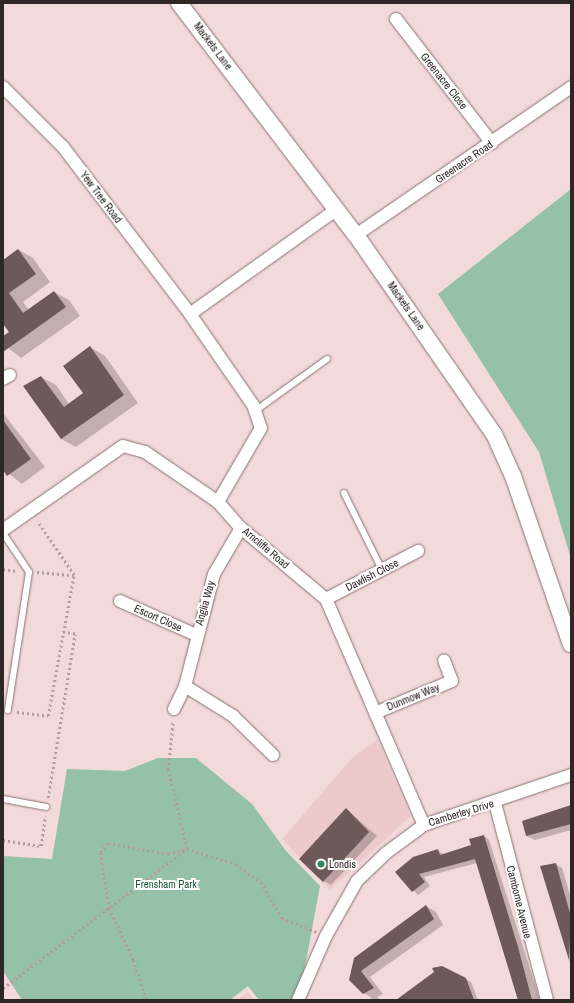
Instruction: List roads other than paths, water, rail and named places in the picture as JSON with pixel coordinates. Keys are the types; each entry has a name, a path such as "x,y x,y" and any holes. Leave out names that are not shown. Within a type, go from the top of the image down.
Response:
{"street":[{"name":"Mackets Lane","path":"179,3 337,209 494,434 513,476 571,644"},
{"name":"Greenacre Close","path":"396,19 492,143"},
{"name":"Yew Tree Road","path":"3,87 63,147 190,314 255,411 261,428 218,502"},
{"name":"Greenacre Road","path":"356,235 492,143 571,87"},
{"path":"190,314 337,209"},
{"name":"Arncliffe Road","path":"3,531 122,446 145,452 218,502 241,528 326,599 424,825"},
{"name":"Anglia Way","path":"174,709 185,686 196,635 214,574 241,528"},
{"name":"Dawlish Close","path":"326,599 418,551"},
{"name":"Escort Close","path":"120,601 196,635"},
{"name":"Dunmow Way","path":"374,712 452,682 444,660"},
{"path":"185,686 233,716 273,755"},
{"name":"Camberley Drive","path":"298,1000 326,936 357,880 424,825 495,803 571,775"},
{"name":"Camborne Avenue","path":"495,803 547,1000"}],"lane":[{"path":"255,411 327,359"},
{"path":"344,493 382,570"},
{"path":"3,531 29,572 8,710"},
{"path":"3,799 46,807"}],"place":[{"name":"Londis","path":"321,864"}],"park label":[{"name":"Frensham Park","path":"166,884"}]}
